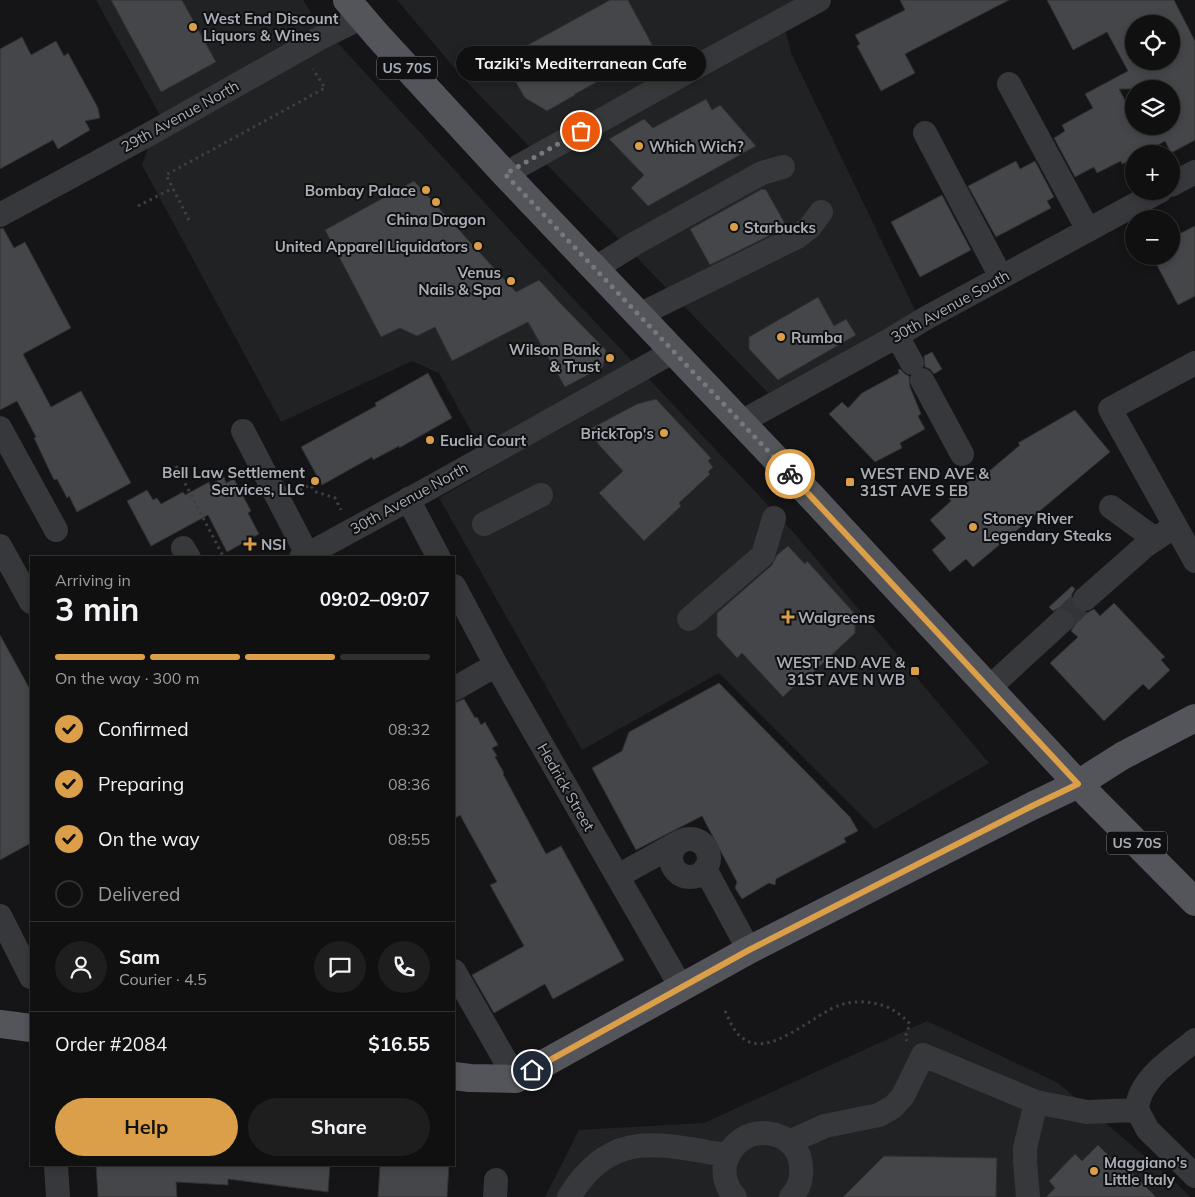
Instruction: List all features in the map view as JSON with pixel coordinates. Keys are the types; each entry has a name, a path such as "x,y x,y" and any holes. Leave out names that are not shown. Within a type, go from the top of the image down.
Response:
{"main road":[{"name":"US 70S","path":"354,9 505,174 741,422 1078,784 1195,902"},
{"path":"455,1076 516,1079 749,950 1078,784 1122,756 1195,718"},
{"path":"0,1024 30,1028"}],"street":[{"path":"505,174 819,0"},
{"name":"29th Avenue North","path":"0,215 146,136 320,38 354,9"},
{"path":"1009,84 1088,230"},
{"path":"924,134 1001,277"},
{"path":"594,269 634,244 762,173 783,166"},
{"path":"1180,180 1195,172"},
{"name":"30th Avenue South","path":"741,422 1143,200"},
{"path":"638,314 797,237 810,227 821,212"},
{"path":"897,336 962,454"},
{"name":"30th Avenue North","path":"304,556 674,351"},
{"path":"1195,363 1110,409 1195,561"},
{"path":"0,428 56,530"},
{"path":"243,431 279,501 304,556"},
{"path":"484,524 541,495"},
{"path":"408,499 437,556"},
{"path":"1111,507 1155,539"},
{"path":"689,619 763,555 774,518"},
{"path":"1085,599 1145,546 1175,526"},
{"path":"3,559 30,600"},
{"name":"Hedrick Street","path":"455,588 496,665 681,987"},
{"path":"989,688 1062,621"},
{"path":"455,688 496,665"},
{"path":"618,876 683,840 676,844 672,853 672,862 676,870 683,875 690,876 700,874 705,870 749,950"},
{"path":"0,916 30,975"},
{"path":"455,973 516,1079"},
{"path":"1195,1040 1146,1084 1137,1110 1148,1130 1195,1176"},
{"path":"788,1142 825,1126 879,1115 893,1107 903,1096 923,1055 1036,1102 1088,1112 1137,1110"},
{"path":"1028,1197 1025,1148 1036,1102"},
{"path":"735,1197 731,1193 726,1181 724,1168 728,1156 735,1144 745,1136 758,1132 771,1133 783,1137 793,1146 799,1156 802,1169 801,1181 796,1192 791,1197"},
{"path":"569,1197 590,1167 607,1156 624,1149 658,1145 728,1156"},
{"path":"56,1166 58,1197"}],"path":[{"path":"189,220 166,175 325,88 312,66"},
{"path":"138,206 172,188"},
{"path":"176,466 223,556"},
{"path":"279,501 310,485 316,492 335,498 343,513"},
{"path":"725,1011 741,1037 749,1042 759,1044 777,1040 839,1005 862,1002 883,1006 902,1015 910,1024 905,1037 920,1062"}],"shaded area":[{"path":"96,0 303,0 312,15 552,276 795,534 989,763 875,829 719,673 582,750 439,498 491,468 439,373 412,361 281,422 142,165 160,115"},
{"path":"397,0 799,0 780,12 792,55 917,314 768,393 462,77"},
{"path":"927,1021 1058,1083 1174,1181 1190,1197 545,1197 579,1130 704,1123"}],"building":[{"path":"111,0 182,0 216,62 161,92"},
{"path":"610,0 628,0 655,50 547,111 525,98 514,79 515,52"},
{"path":"900,0 1009,0 905,54 915,73 881,91 857,46 860,44 855,35 905,10"},
{"path":"1047,0 1174,0 1195,41 1195,140 1180,148 1180,145 1167,145 1165,141 1158,145 1125,145 1125,162 1122,164 1121,161 1097,173 1094,167 1075,177 1054,138 1065,131 1062,125 1093,108 1085,94 1127,70 1180,70 1180,15 1125,15 1125,65 1107,32 1073,50"},
{"path":"22,37 31,55 56,41 64,56 68,53 98,108 100,118 85,121 90,130 58,149 53,140 0,169 0,49"},
{"path":"706,99 712,110 720,105 756,146 648,206 631,188 644,175 609,139 644,119 653,128"},
{"path":"1016,161 1020,169 1035,161 1054,197 1047,201 1051,208 996,237 968,186"},
{"path":"414,181 516,292 539,280 606,350 603,367 565,387 528,322 452,361 435,327 417,336 400,328 381,337 325,230"},
{"path":"762,189 766,190 787,227 710,265 690,229"},
{"path":"942,195 971,250 920,277 891,222"},
{"path":"1195,226 1195,296 1178,305 1157,265 1180,265 1180,234"},
{"path":"3,228 14,248 25,242 71,328 23,354 51,407 81,391 131,483 77,512 57,479 54,480 34,438 36,437 17,401 0,410 0,229"},
{"path":"818,297 834,326 846,319 856,335 778,380 749,349 749,337"},
{"path":"932,352 942,369 934,374 925,367 924,356"},
{"path":"900,369 909,376 910,387 921,414 918,416 925,429 900,443 902,448 875,462 829,414 842,402 848,408 862,393 899,373 898,370"},
{"path":"428,373 452,418 399,448 399,446 373,460 372,457 322,485 301,447 376,406 375,403"},
{"path":"656,399 711,458 708,461 713,467 708,472 710,474 679,503 681,506 644,541 599,493 623,471 599,445 590,429 637,404"},
{"path":"1075,410 1110,452 973,567 966,559 950,572 932,550 946,538 930,520 951,501 949,498 985,468 988,472 1020,445 1018,443"},
{"path":"224,477 226,483 234,479 251,511 248,513 259,534 227,552 208,515 151,546 127,501 147,490 153,500 157,498 161,504 183,492 185,495 209,482 210,485"},
{"path":"788,546 805,564 807,561 855,614 855,633 803,682 801,680 783,697 742,653 737,658 717,636 717,613 772,565 777,555"},
{"path":"1072,586 1075,589 1071,601 1075,608 1080,612 1087,613 1094,609 1100,616 1114,603 1165,657 1161,660 1170,670 1149,690 1143,684 1104,721 1050,663 1078,637 1071,631 1075,625 1075,618 1072,612 1066,608 1059,608 1053,611 1049,607"},
{"path":"0,635 30,689 30,844 0,860"},
{"path":"719,683 850,817 858,831 844,838 846,842 776,879 775,885 769,883 742,899 735,888 737,882 702,816 636,850 592,768 622,751 629,732"},
{"path":"464,699 481,725 485,722 498,745 492,748 497,756 495,757 546,854 561,846 624,960 553,999 545,984 494,1013 472,975 524,946 490,885 497,882 460,815 455,818 455,703"},
{"name":"Maggiano's Little Italy","path":"1098,1145 1113,1160 1116,1157 1156,1197 1046,1197 1055,1188 1049,1181 1075,1154 1082,1161"},
{"path":"884,1156 997,1158 996,1197 843,1197"},
{"path":"96,1166 330,1166 328,1192 228,1179 228,1185 176,1182 177,1197 98,1197"},
{"path":"380,1166 449,1166 447,1197 378,1197"}],"tunnel":[{"path":"1062,621 1085,599"}],"way so far":[{"path":"581,131 505,174 790,474"}],"place":[{"name":"West End Discount Liquors & Wines","path":"193,27"},
{"name":"Taziki’s Mediterranean Cafe","path":"581,131"},
{"name":"Which Wich?","path":"639,146"},
{"name":"Bombay Palace","path":"426,190"},
{"name":"China Dragon","path":"436,202"},
{"name":"Starbucks","path":"734,227"},
{"name":"United Apparel Liquidators","path":"478,246"},
{"name":"Venus Nails & Spa","path":"511,281"},
{"name":"Rumba","path":"781,337"},
{"name":"Wilson Bank & Trust","path":"610,358"},
{"name":"BrickTop's","path":"664,433"},
{"name":"Euclid Court","path":"430,440"},
{"name":"Bell Law Settlement Services, LLC","path":"315,481"},
{"name":"WEST END AVE & 31ST AVE S EB","path":"850,482"},
{"name":"Stoney River Legendary Steaks","path":"973,527"},
{"name":"NSI","path":"250,544"},
{"name":"Walgreens","path":"788,617"},
{"name":"WEST END AVE & 31ST AVE N WB","path":"915,671"},
{"name":"Maggiano's Little Italy","path":"1094,1171"}],"route":[{"path":"532,1070 749,950 1078,784 790,474"}]}
